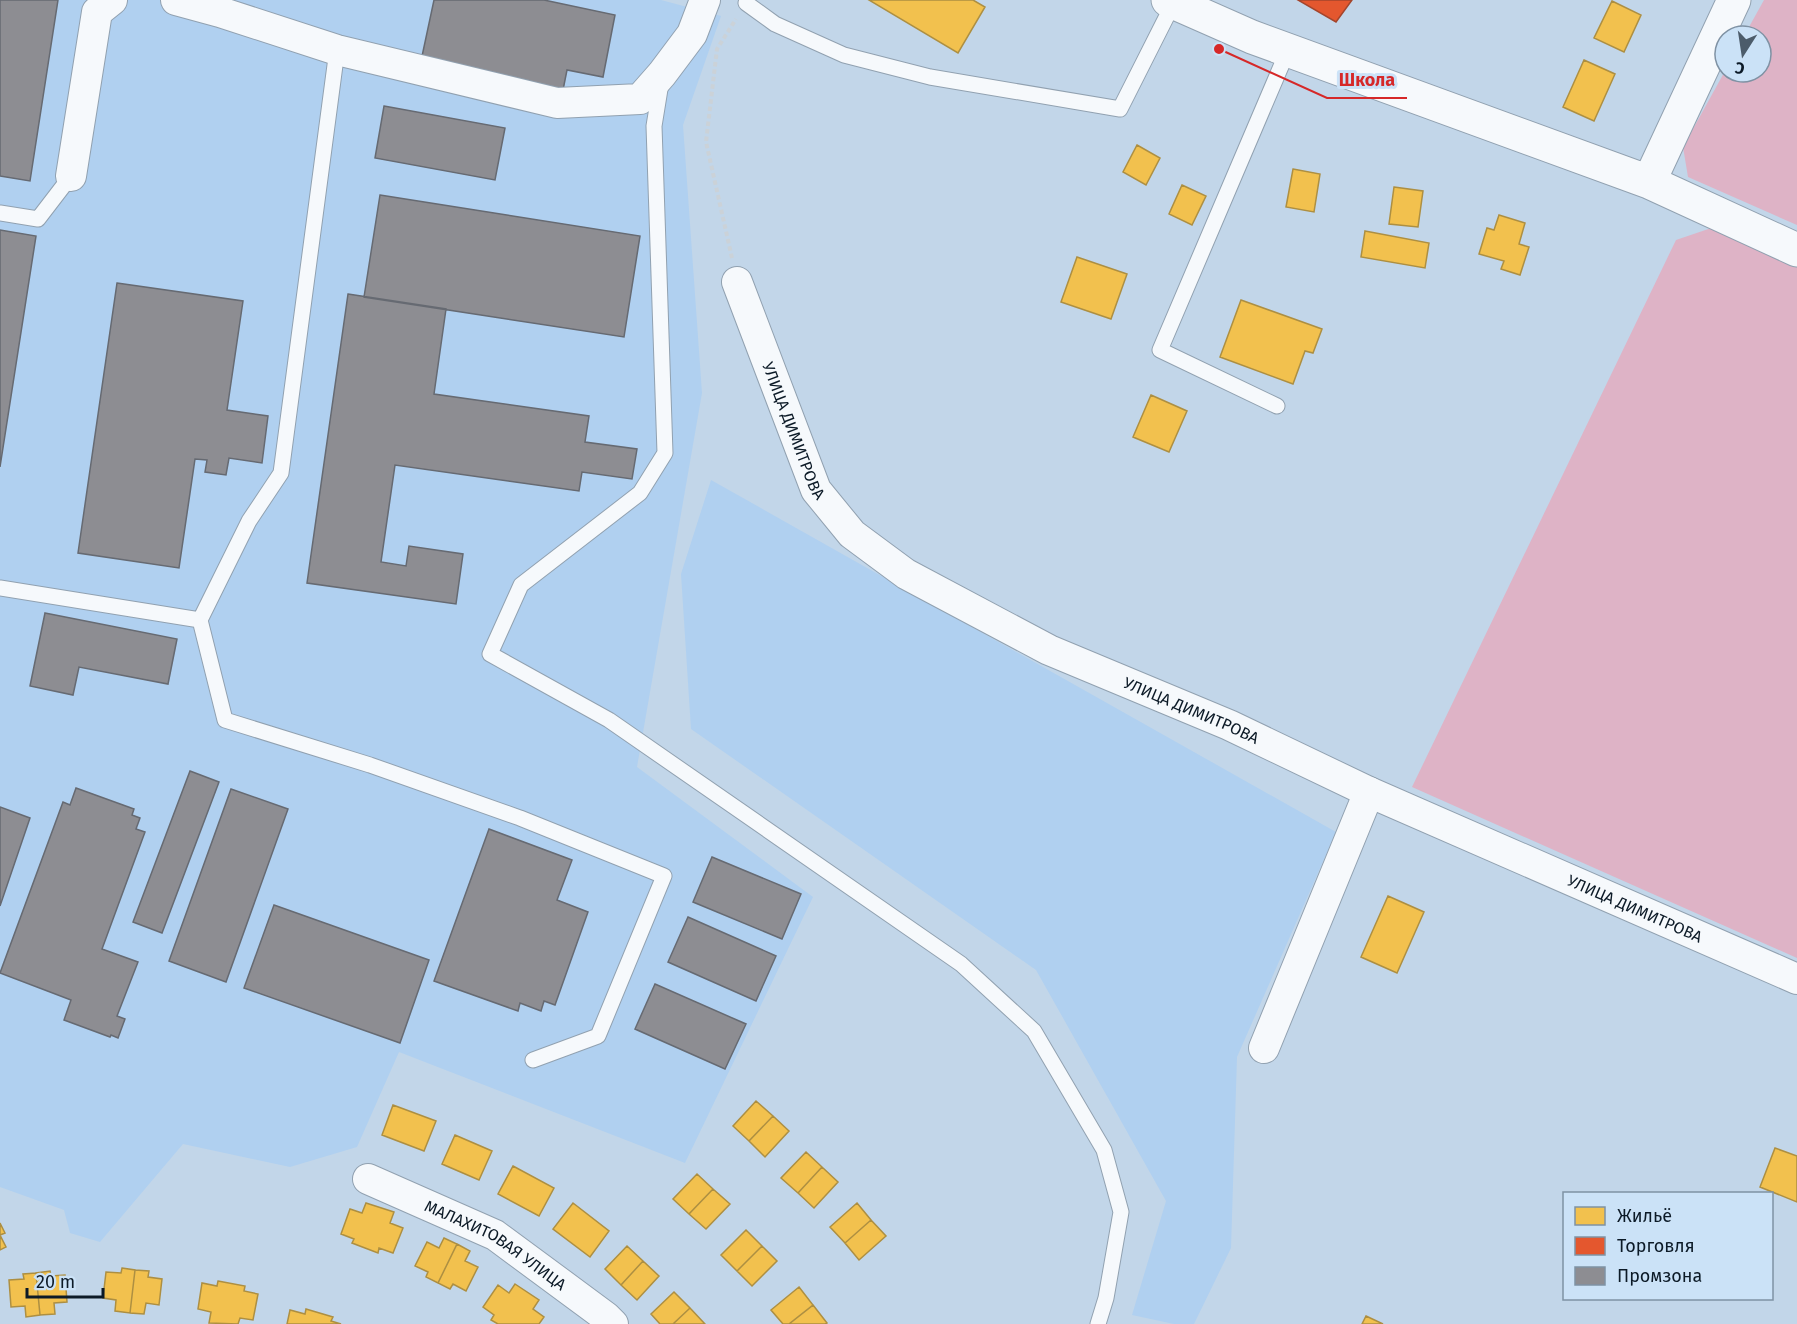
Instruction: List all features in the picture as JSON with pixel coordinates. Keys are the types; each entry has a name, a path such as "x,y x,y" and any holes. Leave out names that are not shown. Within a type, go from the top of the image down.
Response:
{"main road":[{"path":"1649,183 1734,0"},
{"path":"1171,1 1252,37 1649,183 1797,250"}],"street":[{"path":"71,176 97,12 112,0"},
{"path":"176,0 337,50 557,103 640,99 692,34 705,0"},
{"name":"УЛИЦА ДИМИТРОВА","path":"738,282 816,490 852,534 906,574 1049,650 1229,725 1369,792 1797,979"},
{"path":"1264,1048 1369,792"},
{"name":"МАЛАХИТОВАЯ УЛИЦА","path":"368,1179 495,1235 613,1324"}],"lane":[{"path":"746,3 775,24 844,55 930,77 1120,109 1171,1"},
{"path":"337,50 281,473 249,521 200,620 225,720 370,765 509,814 664,876 598,1036 533,1060"},
{"path":"1277,405 1160,350 1288,50"},
{"path":"662,74 654,126 665,453 640,494 521,585 490,654 609,720 952,957 1034,1031 1104,1150 1121,1212 1106,1298 1098,1324"},
{"path":"0,213 38,219 71,176"},
{"path":"0,588 200,620"}],"path":[{"path":"738,282 706,142 717,49 746,3"}],"shaded area":[{"path":"0,0 661,0 721,16 683,125 702,393 637,767 813,897 685,1163 399,1052 357,1147 290,1167 183,1144 100,1242 70,1233 64,1210 0,1187"},
{"path":"1764,0 1797,0 1797,225 1688,177 1683,147 1718,84 1773,84 1773,24 1751,24"},
{"path":"1726,223 1797,259 1797,958 1412,787 1676,240"},
{"path":"711,480 1336,832 1237,1057 1231,1248 1194,1324 1174,1324 1132,1315 1166,1201 1036,970 691,729 681,574"}],"building: Жильё":[{"path":"869,0 973,0 985,7 958,53"},
{"path":"1612,1 1641,15 1624,52 1594,38"},
{"path":"1584,60 1615,74 1594,121 1563,107"},
{"path":"1137,145 1160,158 1146,185 1123,172"},
{"path":"1293,169 1320,174 1314,212 1286,207"},
{"path":"1182,185 1206,196 1192,225 1169,214"},
{"path":"1394,187 1423,191 1418,227 1389,224"},
{"path":"1499,215 1525,223 1519,244 1529,247 1520,275 1501,269 1504,261 1479,254 1487,228 1494,230"},
{"path":"1365,231 1429,243 1425,268 1361,257"},
{"path":"1077,257 1127,274 1111,319 1061,302"},
{"path":"1241,300 1322,329 1313,353 1305,351 1293,384 1220,357"},
{"path":"1151,395 1187,411 1169,452 1133,437"},
{"path":"1388,896 1424,912 1397,973 1361,957"},
{"path":"756,1101 773,1116 749,1141 733,1126"},
{"path":"393,1105 436,1121 424,1151 382,1135"},
{"path":"773,1116 789,1131 765,1157 749,1141"},
{"path":"455,1135 492,1151 479,1180 442,1164"},
{"path":"1775,1148 1797,1156 1797,1202 1760,1187"},
{"path":"806,1152 822,1167 798,1193 781,1178"},
{"path":"513,1166 554,1188 539,1216 498,1194"},
{"path":"822,1167 838,1182 814,1208 798,1193"},
{"path":"697,1174 713,1189 689,1214 673,1199"},
{"path":"713,1189 730,1204 706,1229 689,1214"},
{"path":"366,1203 394,1212 390,1223 403,1228 393,1253 379,1248 378,1253 352,1243 354,1239 341,1234 350,1209 362,1213"},
{"path":"573,1203 609,1231 590,1257 553,1229"},
{"path":"857,1203 871,1220 845,1243 830,1227"},
{"path":"871,1220 886,1236 859,1260 845,1243"},
{"path":"0,1223 5,1233 0,1235"},
{"path":"746,1230 762,1246 737,1271 721,1255"},
{"path":"0,1235 6,1247 0,1250"},
{"path":"444,1238 457,1244 438,1283 426,1277 428,1272 415,1266 427,1242 439,1248"},
{"path":"457,1244 470,1251 465,1261 478,1267 466,1291 453,1284 450,1289 438,1283"},
{"path":"627,1246 643,1261 621,1285 605,1269"},
{"path":"762,1246 777,1261 752,1286 737,1271"},
{"path":"643,1261 659,1276 637,1300 621,1285"},
{"path":"122,1268 135,1270 130,1313 115,1311 116,1300 103,1298 106,1272 121,1273"},
{"path":"135,1270 149,1271 148,1277 162,1279 159,1305 146,1303 144,1314 130,1313"},
{"path":"50,1271 51,1276 65,1275 67,1302 54,1303 55,1314 40,1315 36,1273"},
{"path":"36,1273 40,1315 26,1317 25,1306 11,1307 9,1280 24,1279 23,1274"},
{"path":"218,1281 245,1286 244,1291 258,1294 253,1320 240,1318 238,1324 209,1323 211,1312 198,1309 202,1283 217,1286"},
{"path":"515,1284 539,1300 533,1309 544,1317 539,1324 498,1324 491,1320 494,1315 483,1307 498,1285 509,1293"},
{"path":"799,1287 813,1305 789,1324 783,1324 771,1310"},
{"path":"674,1292 690,1308 673,1324 660,1324 651,1314"},
{"path":"813,1305 827,1323 789,1324"},
{"path":"690,1308 705,1324 673,1324"},
{"path":"306,1309 333,1317 331,1321 341,1324 287,1324 290,1310 305,1314"},
{"path":"1366,1316 1383,1324 1362,1324"}],"building: Торговля":[{"path":"1298,0 1352,0 1336,22"}],"building: Промзона":[{"path":"0,0 58,0 30,181 0,176"},
{"path":"434,0 544,0 615,15 603,77 567,70 563,90 421,61"},
{"path":"384,106 505,128 495,180 375,158"},
{"path":"380,195 640,236 624,337 364,297"},
{"path":"0,230 36,236 0,467"},
{"path":"117,283 243,301 227,410 268,416 262,463 229,458 226,475 205,472 207,460 195,459 179,568 78,553"},
{"path":"348,294 446,309 434,394 589,416 585,442 637,449 632,479 582,472 579,491 395,465 381,562 406,566 409,546 463,554 456,604 307,583"},
{"path":"45,613 177,639 168,684 79,667 73,695 30,686"},
{"path":"190,771 219,782 162,933 133,922"},
{"path":"76,788 134,809 132,815 140,818 136,829 145,832 102,949 138,962 117,1016 125,1019 118,1038 64,1020 71,1000 0,973 63,802 70,805"},
{"path":"231,789 288,809 226,982 169,961"},
{"path":"0,807 30,818 0,906"},
{"path":"489,829 572,860 557,900 588,912 555,1005 544,1001 541,1011 520,1003 518,1011 434,981"},
{"path":"712,857 801,894 782,939 693,902"},
{"path":"274,905 429,960 400,1043 244,988"},
{"path":"688,917 776,956 756,1001 668,962"},
{"path":"655,984 746,1024 725,1069 635,1029"}],"place":[{"name":"Школа","path":"1219,49"}]}
